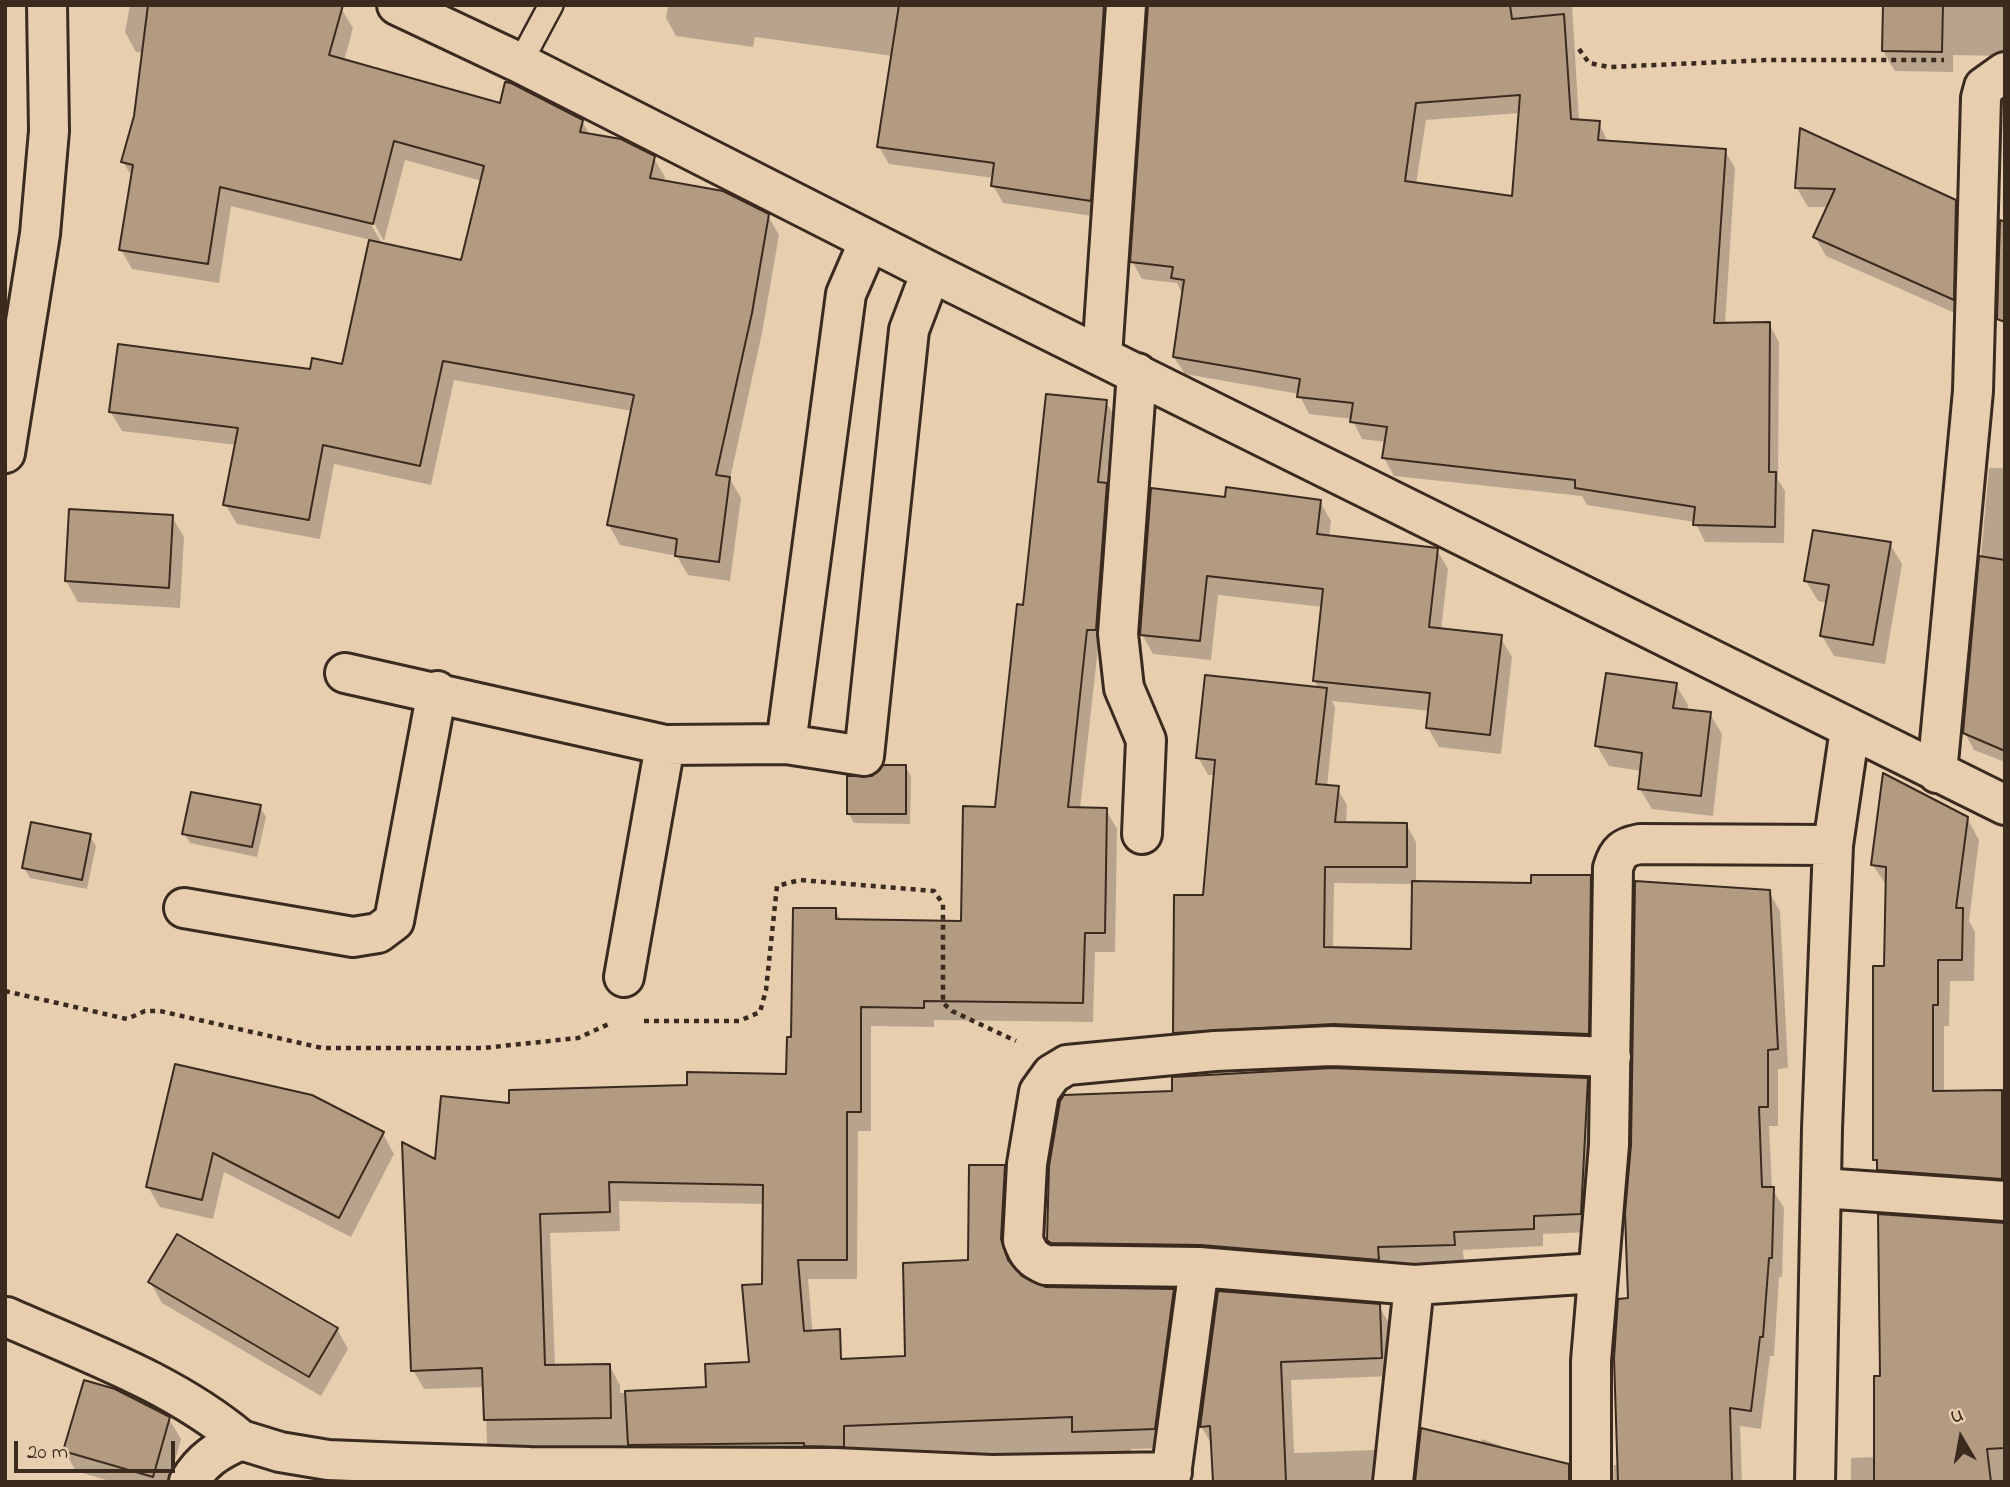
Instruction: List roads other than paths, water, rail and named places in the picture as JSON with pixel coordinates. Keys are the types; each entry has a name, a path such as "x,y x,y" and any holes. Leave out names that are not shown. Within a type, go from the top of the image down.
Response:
{"street":[{"path":"5,453 41,221 49,131 47,5"},
{"path":"397,5 520,63 869,241 2005,806"},
{"path":"1102,356 1126,5"},
{"path":"1937,773 1969,444 1990,323 1981,98 1984,86 2005,72"},
{"path":"786,744 846,293 869,241"},
{"path":"345,673 437,691 665,745 786,744 864,756 909,330 931,272"},
{"path":"1137,373 1118,634 1124,688 1146,740 1142,834"},
{"path":"184,908 353,937 378,933 394,921 437,691"},
{"path":"1815,1482 1833,845 1850,729"},
{"path":"624,977 665,745"},
{"path":"1591,1482 1591,1362 1609,1145 1613,868 1617,854 1625,847 1640,844 1833,845"},
{"path":"1597,1273 1414,1285 1199,1267 1046,1265 1035,1261 1023,1240 1027,1164 1039,1092 1052,1074 1067,1065 1214,1051 1332,1046 1611,1057"},
{"path":"1822,1188 2005,1200"},
{"path":"7,1317 175,1392 211,1415 241,1440 280,1452 316,1458 530,1467 835,1468 992,1475 1171,1477 1199,1267"},
{"path":"1393,1482 1414,1285"},
{"path":"189,1482 199,1465 217,1451 241,1440"}],"lane":[{"path":"520,63 551,5"}]}
